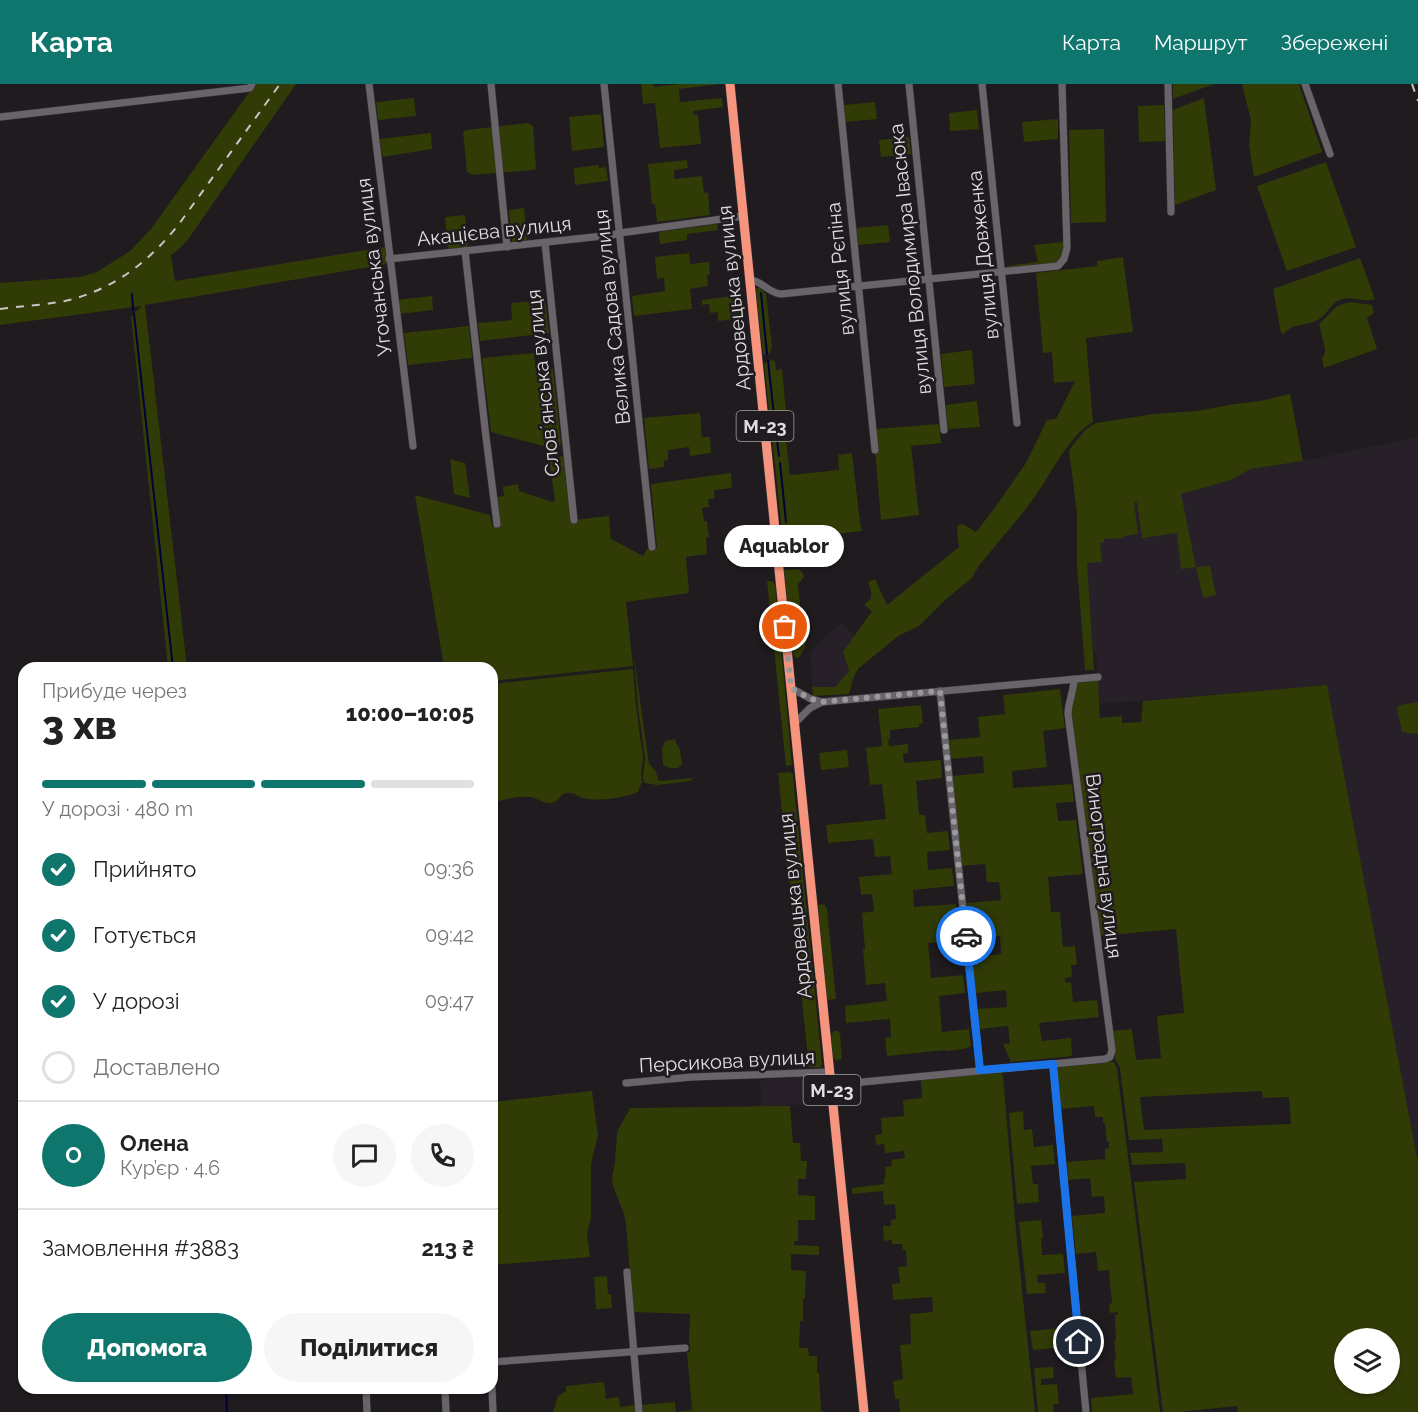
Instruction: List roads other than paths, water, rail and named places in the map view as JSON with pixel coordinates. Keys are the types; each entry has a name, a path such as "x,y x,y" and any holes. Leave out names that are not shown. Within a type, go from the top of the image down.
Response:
{"highway":[{"name":"Ардовецька вулиця","path":"730,84 864,1412"}],"street":[{"path":"0,117 250,87 252,84"},
{"name":"Угочанська вулиця","path":"369,84 413,446"},
{"path":"491,84 507,247"},
{"name":"Велика Садова вулиця","path":"604,84 652,548"},
{"name":"вулиця Рєпіна","path":"838,84 874,450"},
{"name":"вулиця Володимира Івасюка","path":"909,84 944,430"},
{"name":"вулиця Довженка","path":"982,84 1017,423"},
{"path":"750,280 757,281 769,291 777,294 1058,266 1064,259 1067,248 1062,84"},
{"path":"1168,84 1171,212"},
{"path":"1305,84 1330,154"},
{"name":"Акацієва вулиця","path":"389,259 612,235 620,232 744,216"},
{"name":"Словʼянська вулиця","path":"545,243 574,520"},
{"path":"465,251 497,524"},
{"path":"791,688 822,702 1098,676"},
{"name":"Виноградна вулиця","path":"1053,1064 1105,1059 1110,1057 1112,1050 1068,719 1074,679"},
{"path":"941,692 980,1070"},
{"path":"795,723 810,708 822,702"},
{"path":"831,1085 1053,1064 1086,1412"},
{"name":"Персикова вулиця","path":"626,1083 692,1077 830,1072"},
{"path":"627,1272 639,1412"},
{"path":"498,1362 685,1348"},
{"path":"366,1394 367,1412"},
{"path":"446,1394 446,1412"},
{"path":"492,1394 493,1412"}],"waterway":[{"path":"761,293 767,354"},
{"path":"132,294 133,310"},
{"path":"134,314 172,662"},
{"path":"768,361 774,415"},
{"path":"775,423 776,432"},
{"path":"777,440 779,456"},
{"path":"780,463 786,522"},
{"path":"226,1394 227,1412"}],"railway":[{"path":"0,309 65,301 99,290 129,273 155,251 179,224 280,84"},
{"path":"1412,84 1418,101"}],"place":[{"name":"Aquablor","path":"785,627"}]}
